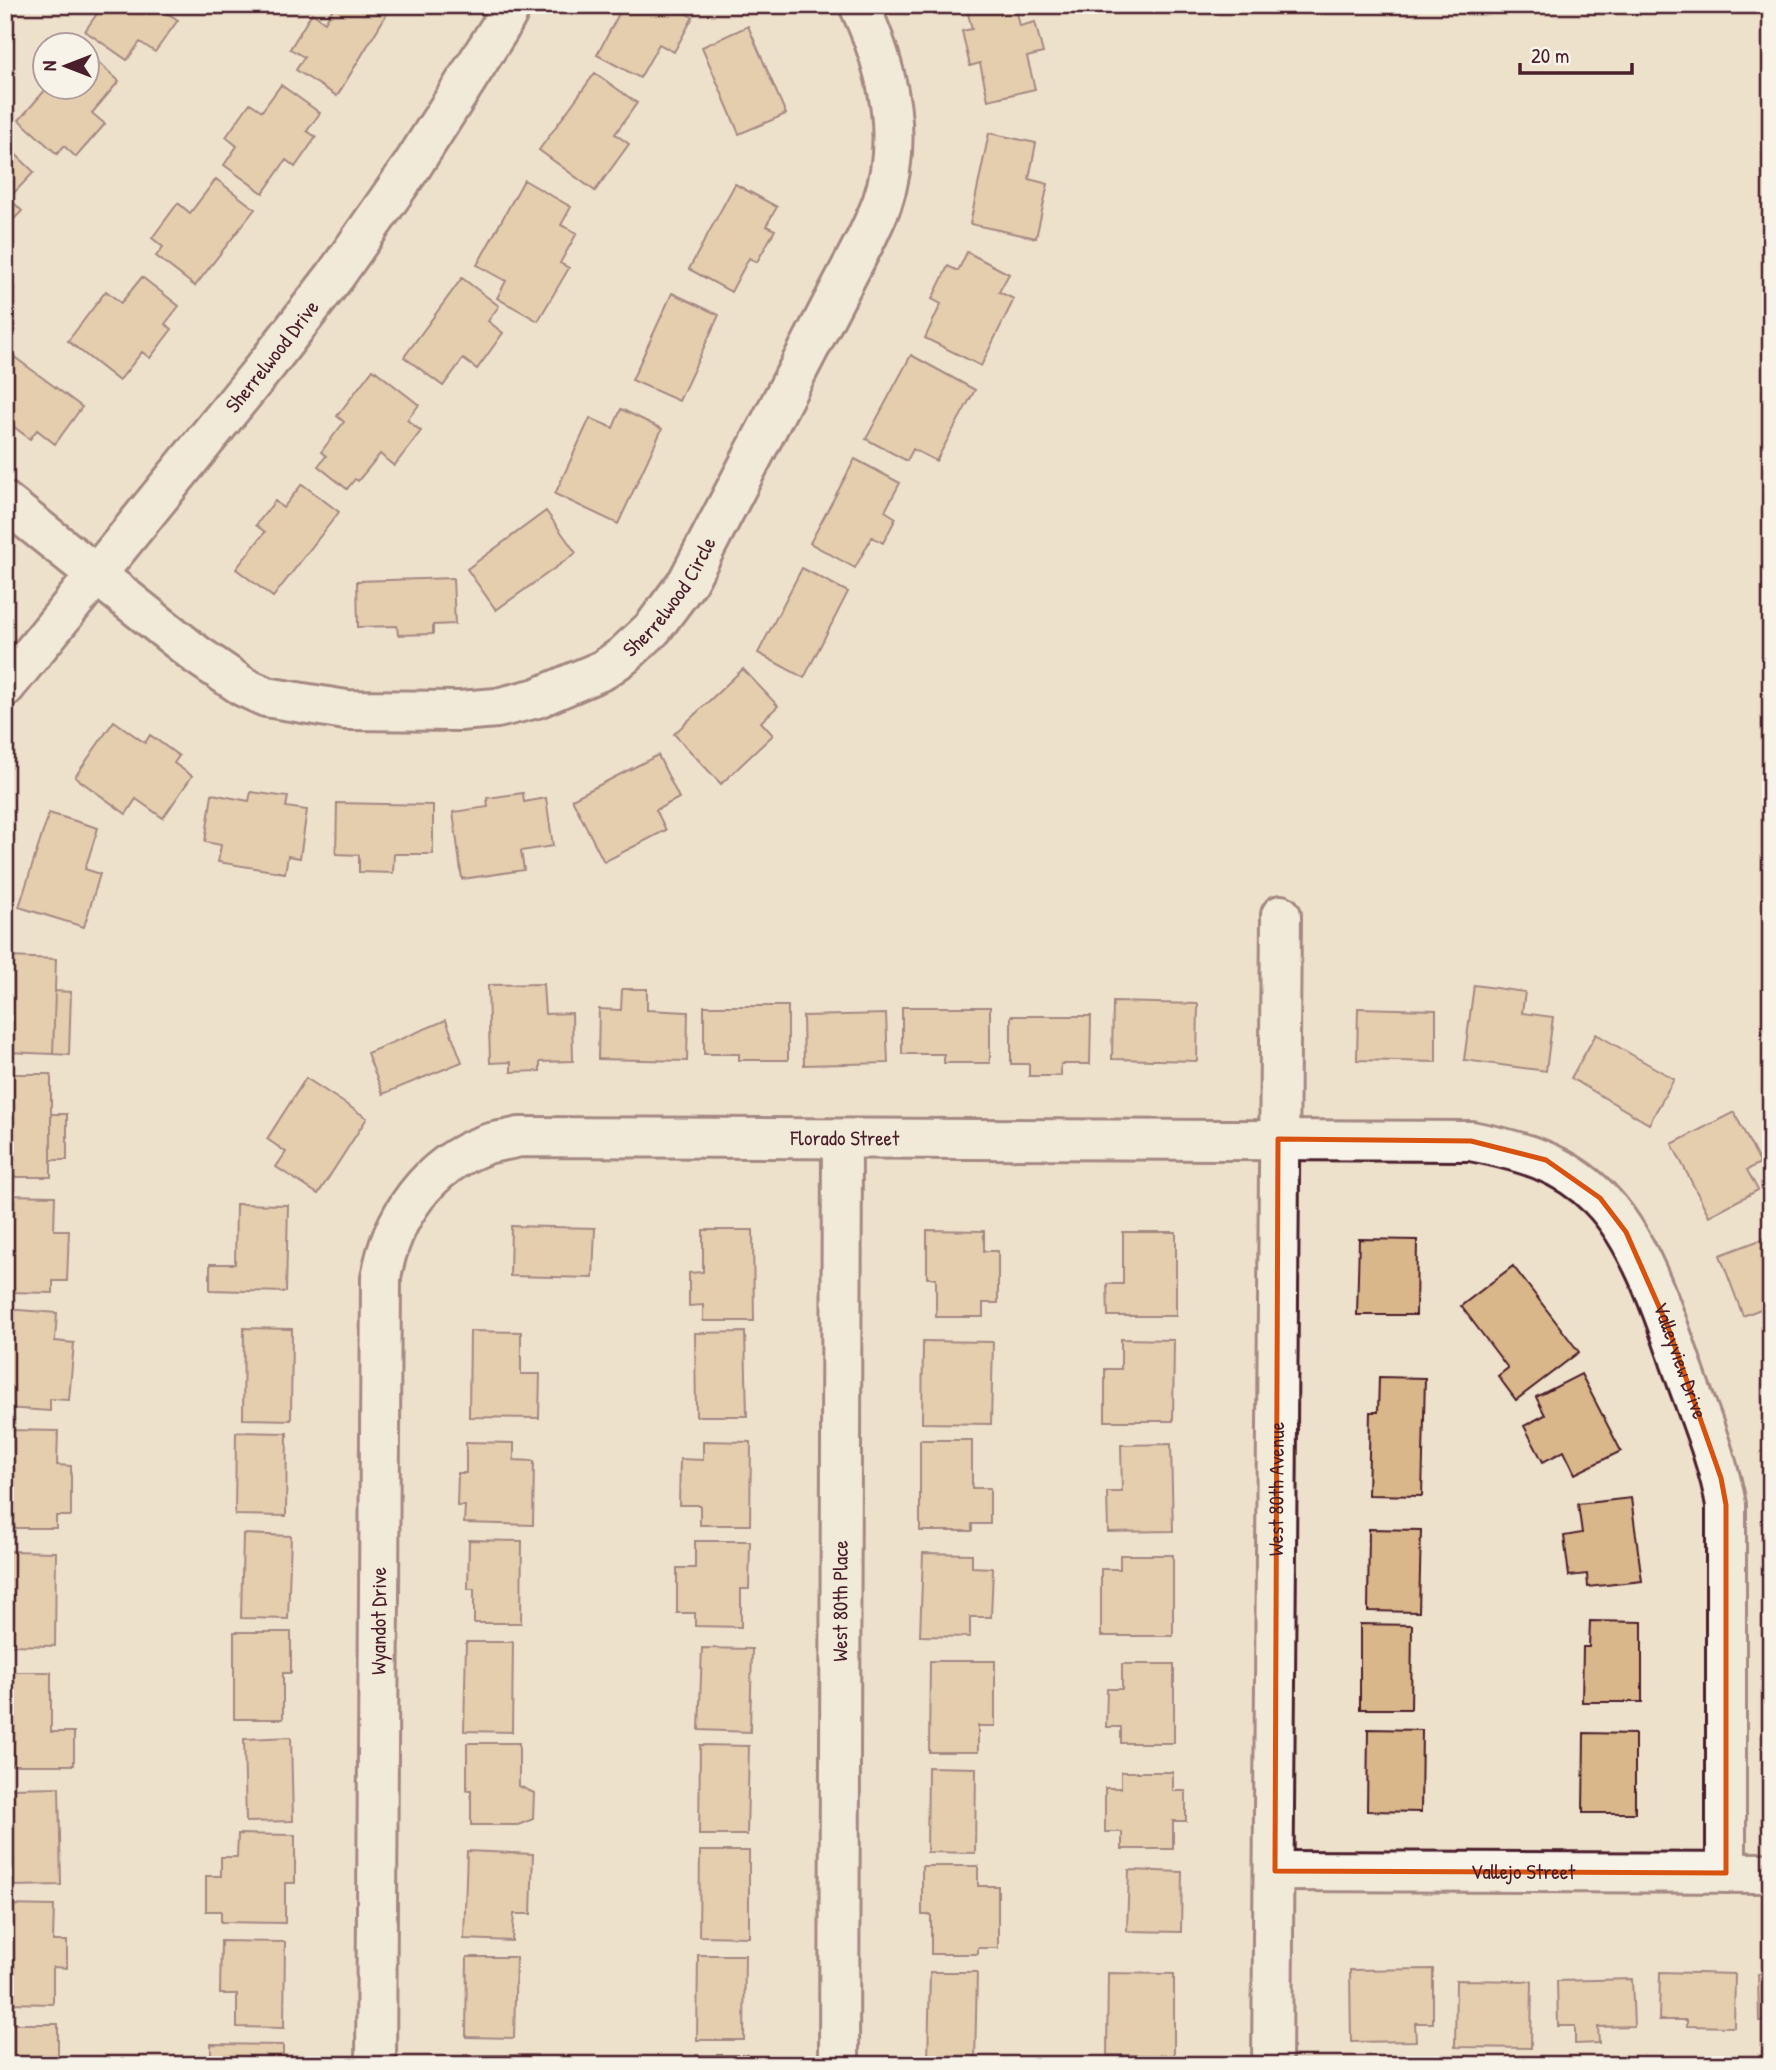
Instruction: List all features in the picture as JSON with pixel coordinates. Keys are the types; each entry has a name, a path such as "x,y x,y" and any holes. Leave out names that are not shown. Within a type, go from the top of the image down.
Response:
{"street":[{"name":"Sherrelwood Drive","path":"5,687 268,363 335,276 412,166 512,5"},
{"name":"Sherrelwood Circle","path":"5,502 197,655 244,687 266,697 346,710 459,711 497,708 537,698 603,670 623,656 653,628 688,581 867,237 883,201 892,150 890,97 876,42 859,5"},
{"name":"West 80th Avenue","path":"1272,2065 1281,915"},
{"name":"Florado Street","path":"424,1186 457,1158 487,1144 519,1138 1278,1139"},
{"name":"West 80th Place","path":"839,2065 842,1139"},
{"name":"Valleyview Drive","path":"1278,1139 1471,1141 1515,1149 1546,1160 1567,1172 1600,1198 1626,1232 1668,1327 1721,1478 1726,1505 1726,1873"},
{"name":"Wyandot Drive","path":"376,2065 382,1279 384,1262 398,1221 424,1186"},
{"name":"Vallejo Street","path":"1275,1871 1771,1873"}],"highlighted area":[{"path":"1278,1139 1471,1141 1546,1160 1600,1198 1626,1232 1668,1327 1721,1478 1726,1505 1726,1873 1275,1871"}],"building":[{"path":"103,5 168,5 164,11 178,20 155,52 140,42 127,60 102,43 102,32 85,31"},
{"path":"335,5 377,5 388,12 337,96 296,70 304,57 290,49 312,13 325,22"},
{"path":"618,5 678,5 676,9 693,17 674,52 659,44 640,78 597,55 622,8"},
{"path":"1015,5 1020,26 1035,22 1043,53 1027,57 1035,89 988,100 980,63 970,66 962,31 972,29 966,6"},
{"path":"748,26 786,114 739,134 702,47"},
{"path":"102,66 119,81 102,101"},
{"path":"595,73 637,103 615,134 629,144 595,191 539,150"},
{"path":"281,85 320,113 307,131 316,137 295,167 286,160 263,193 224,165 237,146 226,137 250,103 262,111"},
{"path":"35,102 101,102 92,113 105,124 76,157 64,146 57,154 19,120"},
{"path":"989,133 1036,143 1029,179 1048,184 1036,238 970,224"},
{"path":"5,144 34,172 9,198 22,211 5,228"},
{"path":"216,179 255,209 195,286 156,256 163,247 152,238 178,203 190,213"},
{"path":"524,180 571,207 561,225 577,233 560,263 569,268 538,321 497,298 506,281 477,265"},
{"path":"735,184 777,207 766,226 775,230 757,262 749,258 731,292 689,269"},
{"path":"967,252 1009,274 999,292 1014,299 981,366 925,338 941,304 932,299 948,266 958,271"},
{"path":"142,277 179,306 165,324 172,329 150,358 142,352 119,381 68,341 106,291 121,303"},
{"path":"462,278 499,306 488,321 503,333 477,369 463,359 443,386 404,357"},
{"path":"672,293 719,315 679,401 632,380"},
{"path":"5,350 82,407 55,444 37,430 30,439 5,420 8,409 5,407"},
{"path":"911,355 975,390 936,461 913,449 907,461 866,439"},
{"path":"373,369 419,405 407,420 421,431 394,466 380,454 358,481 355,479 347,489 318,466 326,456 321,452 344,422 337,416"},
{"path":"621,409 662,429 618,524 555,494 590,418 613,428"},
{"path":"855,459 900,483 885,511 896,518 883,543 872,537 855,568 810,543"},
{"path":"302,484 339,512 273,597 236,569 265,532 256,525 275,501 283,508"},
{"path":"546,511 576,553 496,610 467,569"},
{"path":"802,568 848,592 804,678 758,653"},
{"path":"453,578 455,624 433,625 433,634 398,635 397,626 358,627 357,581"},
{"path":"743,669 778,706 761,722 773,735 721,784 674,734"},
{"path":"114,721 145,743 150,735 179,756 174,763 192,776 163,818 136,799 126,814 75,777"},
{"path":"658,755 679,798 656,810 666,830 604,862 572,799"},
{"path":"251,792 288,797 286,807 307,810 300,858 288,856 285,873 218,862 221,845 205,842 212,794 249,801"},
{"path":"523,793 524,802 546,798 553,846 521,851 524,870 462,879 453,812 488,807 487,798"},
{"path":"337,803 433,805 433,854 394,854 393,873 359,872 359,855 336,854"},
{"path":"49,813 98,828 85,869 100,874 84,927 19,907"},
{"path":"9,957 56,959 53,1054 6,1052"},
{"path":"5,979 8,979 7,1016 5,1016"},
{"path":"543,984 545,1014 572,1013 573,1061 540,1062 540,1071 511,1072 511,1062 490,1063 488,985"},
{"path":"1474,985 1525,992 1522,1013 1553,1017 1546,1071 1464,1060"},
{"path":"622,989 647,989 647,1010 688,1012 687,1061 598,1059 599,1009 621,1010"},
{"path":"55,991 71,992 69,1055 53,1054"},
{"path":"1113,1002 1198,1004 1197,1061 1112,1059"},
{"path":"704,1006 788,1006 788,1060 739,1060 739,1054 704,1054"},
{"path":"902,1007 990,1007 990,1063 944,1063 944,1054 902,1054"},
{"path":"1358,1008 1436,1010 1436,1062 1357,1060"},
{"path":"886,1014 888,1063 804,1065 803,1016"},
{"path":"1011,1016 1091,1016 1090,1064 1061,1064 1061,1076 1029,1076 1029,1064 1011,1064"},
{"path":"446,1020 462,1062 383,1094 367,1053"},
{"path":"1596,1034 1674,1079 1649,1124 1571,1078"},
{"path":"5,1074 51,1074 51,1177 5,1177"},
{"path":"306,1078 367,1118 318,1194 276,1167 286,1152 267,1139"},
{"path":"1734,1112 1760,1163 1747,1170 1758,1190 1709,1216 1672,1144"},
{"path":"51,1114 67,1114 67,1160 51,1160"},
{"path":"6,1195 55,1196 54,1230 69,1230 67,1281 53,1281 53,1293 5,1292"},
{"path":"236,1204 288,1205 286,1292 210,1290 210,1264 235,1264"},
{"path":"511,1226 595,1228 593,1278 510,1276"},
{"path":"703,1230 753,1230 754,1321 703,1321 703,1305 689,1306 689,1273 703,1272"},
{"path":"927,1230 984,1231 984,1251 998,1251 998,1303 983,1303 983,1317 936,1317 936,1278 927,1278"},
{"path":"1123,1232 1176,1232 1176,1316 1108,1316 1107,1284 1123,1284"},
{"path":"1771,1236 1771,1305 1743,1316 1720,1255"},
{"path":"1359,1239 1417,1240 1416,1315 1357,1315"},
{"path":"1513,1266 1579,1352 1516,1400 1498,1376 1508,1368 1461,1306"},
{"path":"6,1309 57,1313 55,1341 74,1343 69,1400 50,1399 50,1411 5,1408"},
{"path":"244,1328 292,1329 291,1420 243,1419"},
{"path":"470,1331 521,1332 521,1374 540,1374 539,1418 469,1417"},
{"path":"745,1332 747,1416 696,1416 695,1333"},
{"path":"1121,1339 1174,1340 1173,1421 1105,1421 1105,1369 1121,1369"},
{"path":"923,1341 993,1342 991,1424 922,1423"},
{"path":"1771,1357 1771,1382 1763,1359"},
{"path":"1581,1374 1621,1451 1575,1474 1564,1451 1543,1462 1524,1426 1545,1415 1536,1397"},
{"path":"1379,1377 1425,1378 1422,1496 1368,1495 1370,1412 1378,1412"},
{"path":"9,1430 58,1431 57,1465 71,1466 71,1516 56,1516 56,1528 8,1528 5,1452 9,1452"},
{"path":"236,1432 287,1433 286,1516 235,1515"},
{"path":"920,1440 972,1440 972,1488 990,1488 990,1524 972,1524 972,1531 920,1531"},
{"path":"703,1441 751,1442 750,1525 700,1525 700,1505 679,1505 680,1459 703,1460"},
{"path":"466,1442 514,1443 514,1460 534,1461 533,1525 464,1523 465,1506 457,1506 458,1473 466,1473"},
{"path":"1171,1444 1173,1531 1108,1532 1107,1492 1122,1492 1121,1445"},
{"path":"1631,1498 1642,1581 1588,1587 1587,1574 1569,1576 1564,1536 1582,1533 1578,1504"},
{"path":"1369,1529 1421,1530 1419,1612 1368,1611"},
{"path":"243,1534 291,1536 288,1619 241,1618"},
{"path":"469,1540 522,1541 521,1623 474,1623 474,1589 468,1589"},
{"path":"695,1541 750,1541 749,1589 741,1589 741,1627 695,1626 695,1613 677,1613 677,1568 695,1568"},
{"path":"8,1551 56,1552 55,1646 7,1645"},
{"path":"923,1553 972,1554 972,1567 993,1568 991,1617 970,1617 970,1637 920,1636"},
{"path":"1120,1555 1173,1555 1173,1636 1101,1636 1101,1569 1120,1569"},
{"path":"1590,1621 1642,1622 1642,1702 1582,1702 1583,1647 1589,1647"},
{"path":"1360,1624 1412,1625 1411,1709 1360,1709"},
{"path":"234,1632 291,1632 291,1673 283,1673 283,1719 234,1719"},
{"path":"466,1642 513,1642 512,1732 464,1731"},
{"path":"702,1648 752,1649 750,1732 699,1730"},
{"path":"930,1661 995,1661 995,1726 978,1726 978,1752 929,1752"},
{"path":"1122,1664 1174,1664 1174,1743 1121,1743 1121,1727 1106,1727 1107,1689 1122,1689"},
{"path":"5,1672 51,1672 51,1732 74,1732 74,1765 6,1765"},
{"path":"1368,1729 1422,1730 1421,1812 1367,1811"},
{"path":"1584,1733 1635,1734 1635,1813 1583,1813"},
{"path":"291,1737 293,1821 246,1822 244,1739"},
{"path":"467,1743 519,1743 519,1786 534,1793 533,1819 518,1825 471,1825 471,1790 467,1790"},
{"path":"700,1745 749,1746 747,1835 699,1835"},
{"path":"928,1767 976,1768 975,1853 927,1852"},
{"path":"1121,1772 1173,1772 1173,1791 1186,1791 1186,1821 1173,1821 1173,1849 1122,1849 1122,1832 1105,1832 1105,1788 1121,1788"},
{"path":"59,1787 61,1885 14,1886 11,1788"},
{"path":"238,1834 295,1835 295,1883 285,1883 285,1923 221,1922 221,1911 206,1911 206,1876 221,1876 221,1857 237,1857"},
{"path":"467,1851 533,1854 531,1914 514,1914 512,1941 464,1939"},
{"path":"700,1851 749,1851 749,1937 699,1936"},
{"path":"922,1866 978,1866 978,1886 998,1886 998,1948 978,1948 978,1954 931,1954 931,1915 922,1915"},
{"path":"1129,1870 1182,1872 1181,1932 1127,1931"},
{"path":"6,1905 54,1906 53,1941 67,1941 67,1968 53,1967 53,2004 5,2003"},
{"path":"221,1941 285,1942 284,2028 237,2027 237,1994 220,1994"},
{"path":"698,1955 745,1955 744,2040 697,2040"},
{"path":"467,1957 516,1957 514,2038 466,2037"},
{"path":"1433,1969 1433,2023 1415,2023 1416,2041 1351,2042 1350,1970"},
{"path":"930,1972 977,1972 975,2062 928,2061"},
{"path":"1660,1972 1735,1974 1734,2027 1687,2026 1687,2020 1659,2020"},
{"path":"1108,1973 1174,1974 1174,2056 1107,2055"},
{"path":"1771,1973 1771,2021 1759,2021 1758,1974"},
{"path":"1632,1979 1634,2026 1598,2027 1599,2043 1575,2044 1575,2026 1558,2026 1557,1981"},
{"path":"1456,1980 1532,1981 1531,2048 1455,2047"},
{"path":"7,2024 58,2024 58,2065 7,2065"},
{"path":"211,2044 283,2045 283,2065 211,2065"},
{"path":"464,2055 537,2055 536,2065 464,2065"},
{"path":"696,2055 747,2055 747,2065 696,2065"}]}
